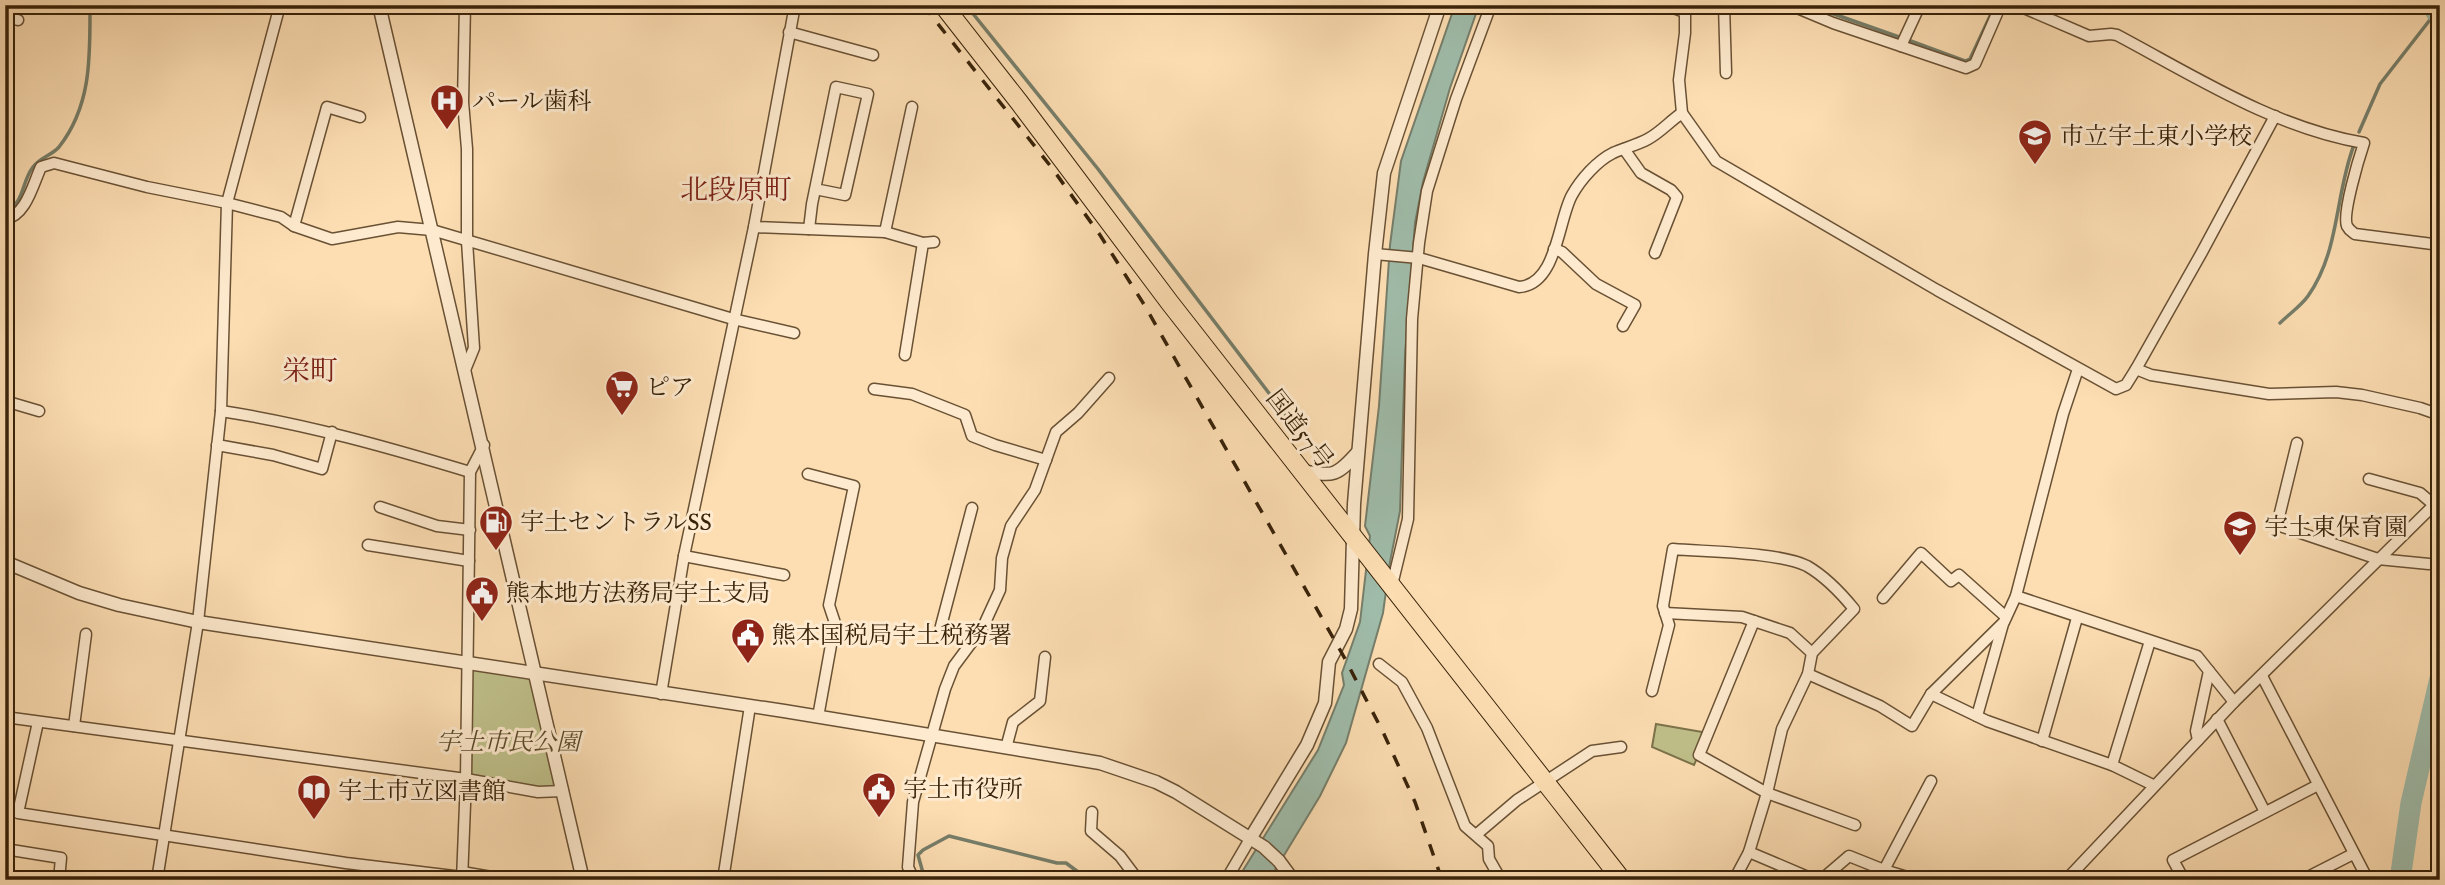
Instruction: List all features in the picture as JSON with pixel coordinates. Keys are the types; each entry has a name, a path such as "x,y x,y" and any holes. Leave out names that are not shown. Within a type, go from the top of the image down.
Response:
{"highway":[{"name":"国道57号","path":"943,5 1170,303 1622,880"}],"street":[{"path":"157,880 198,622 221,411 228,202 280,5"},
{"path":"379,5 484,445 583,880"},
{"path":"465,5 467,241 474,348 465,370"},
{"path":"661,694 684,555 754,227 795,5"},
{"path":"1226,880 1307,745 1325,703 1329,662 1346,629 1351,609 1358,543 1354,504 1379,254 1384,173 1440,5"},
{"path":"1392,585 1408,519 1409,372 1417,257 1427,191 1456,99 1491,5"},
{"path":"1665,5 1685,9 1679,80 1682,113 1716,161 1937,290 2116,389 2126,385 2136,369 2275,116"},
{"path":"1724,5 1726,73"},
{"path":"1790,5 1966,68 1975,64 1998,7"},
{"path":"1901,46 1920,5"},
{"path":"2017,5 2089,36 2117,35 2214,88 2275,116 2334,138 2364,143 2350,199 2346,223 2348,229 2377,237 2440,245"},
{"path":"5,17 18,20"},
{"path":"789,32 873,55"},
{"path":"809,229 815,189 836,87 868,94 845,195 815,189"},
{"path":"294,226 327,107 360,117"},
{"path":"885,232 912,107"},
{"path":"1379,254 1417,257 1524,287 1541,277 1554,249 1566,205 1580,181 1606,157 1655,135 1682,113"},
{"path":"1624,149 1641,173 1671,190 1676,197 1655,253"},
{"path":"5,219 11,218 22,209 41,167 54,163 147,187 228,202 281,217 294,226 332,239 398,227 432,230 733,319 794,333"},
{"path":"754,227 885,232 928,242 905,355"},
{"path":"1554,249 1562,252 1596,284 1635,305 1623,326"},
{"path":"1977,716 2005,619 2016,596 2063,414 2078,369"},
{"path":"2136,369 2151,375 2269,394 2336,392 2362,395 2440,415"},
{"path":"914,880 908,867 913,802 954,666 984,627 1000,590 1002,558 1011,526 1035,490 1056,432 1078,413 1110,378"},
{"path":"874,389 912,394 965,415 972,436 1046,460"},
{"path":"5,401 39,411"},
{"path":"221,411 332,432 470,472"},
{"path":"217,445 273,455 322,469 332,432"},
{"path":"2297,443 2277,525 2378,558 2429,564"},
{"path":"462,876 470,472 484,445"},
{"path":"1302,471 1329,475 1343,470 1359,451"},
{"path":"808,474 854,486 829,605 835,623 818,717"},
{"path":"2066,880 2217,719 2437,502 2420,493 2369,479"},
{"path":"380,507 437,526 470,530"},
{"path":"971,643 941,626 972,508"},
{"path":"368,545 469,561"},
{"path":"1652,691 1670,625 1663,606 1673,548 1780,558 1806,566 1836,587 1854,609 1812,653 1808,674 1783,729 1768,793 1749,852 1734,880"},
{"path":"1883,598 1921,553 1951,581 1959,575 2005,619"},
{"path":"684,555 785,575"},
{"path":"5,562 79,593 119,605 198,622 750,706 1118,768 1176,792 1264,847 1293,880"},
{"path":"2016,596 2197,656 2234,702"},
{"path":"1665,613 1742,617 1790,633 1812,653"},
{"path":"2042,741 2077,618"},
{"path":"1808,674 1880,706 1912,726 1931,694 2005,619"},
{"path":"1754,621 1699,755 1768,793 1855,825"},
{"path":"74,726 86,634"},
{"path":"2112,765 2150,641"},
{"path":"1006,748 1013,722 1040,701 1045,657"},
{"path":"1379,664 1402,682 1427,727 1465,826 1488,846 1489,859 1501,880"},
{"path":"2198,740 2196,731 2209,671"},
{"path":"2262,676 2368,880"},
{"path":"1931,694 1977,716 2112,765 2153,785"},
{"path":"723,880 750,706"},
{"path":"5,717 466,779 538,792 563,791"},
{"path":"2217,719 2264,812"},
{"path":"38,722 18,813 346,863 509,880"},
{"path":"1477,834 1517,800 1592,751 1621,747"},
{"path":"1884,870 1931,780"},
{"path":"2184,880 2173,860 2318,785"},
{"path":"1092,812 1091,831 1120,856 1135,876 1150,880"},
{"path":"5,849 61,858 59,880"},
{"path":"1749,852 1815,880"},
{"path":"2302,880 2353,854"},
{"path":"1821,880 1849,856 1917,880"}],"green space":[{"name":"宇土市民公園","path":"466,664 534,673 563,791 466,779"},
{"path":"1656,724 1708,733 1694,765 1652,747"}],"shaded area":[{"path":"1455,5 1479,5 1450,88 1423,182 1415,223 1405,355 1400,511 1383,613 1346,743 1320,796 1269,880 1237,880 1318,750 1344,685 1342,673 1360,622 1370,536 1365,526 1379,406 1390,245 1401,161"}],"waterway":[{"path":"5,211 16,203 33,167 59,147 78,114 89,61 90,5"},
{"path":"966,5 1098,169 1294,426 1318,451"},
{"path":"1824,5 1831,13 1899,37"},
{"path":"2436,12 2439,5"},
{"path":"2359,132 2380,84 2436,12"},
{"path":"1908,40 1965,61 1970,59 1991,14"},
{"path":"2280,323 2308,296 2326,260 2354,145"},
{"path":"2400,880 2411,803 2440,678"},
{"path":"925,880 918,855 949,836 1066,863 1089,880"}],"railway":[{"path":"923,5 1052,168 1100,235 1145,306 1344,657 1383,732 1415,802 1442,880"}],"place":[{"name":"パール歯科","path":"447,131"},
{"name":"市立宇土東小学校","path":"2035,166"},
{"name":"ピア","path":"622,417"},
{"name":"宇土セントラルSS","path":"496,552"},
{"name":"宇土東保育園","path":"2240,557"},
{"name":"熊本地方法務局宇土支局","path":"482,623"},
{"name":"熊本国税局宇土税務署","path":"748,665"},
{"name":"宇土市役所","path":"879,819"},
{"name":"宇土市立図書館","path":"314,821"}],"district":[{"name":"北段原町","path":"736,189"},
{"name":"栄町","path":"310,370"}]}
